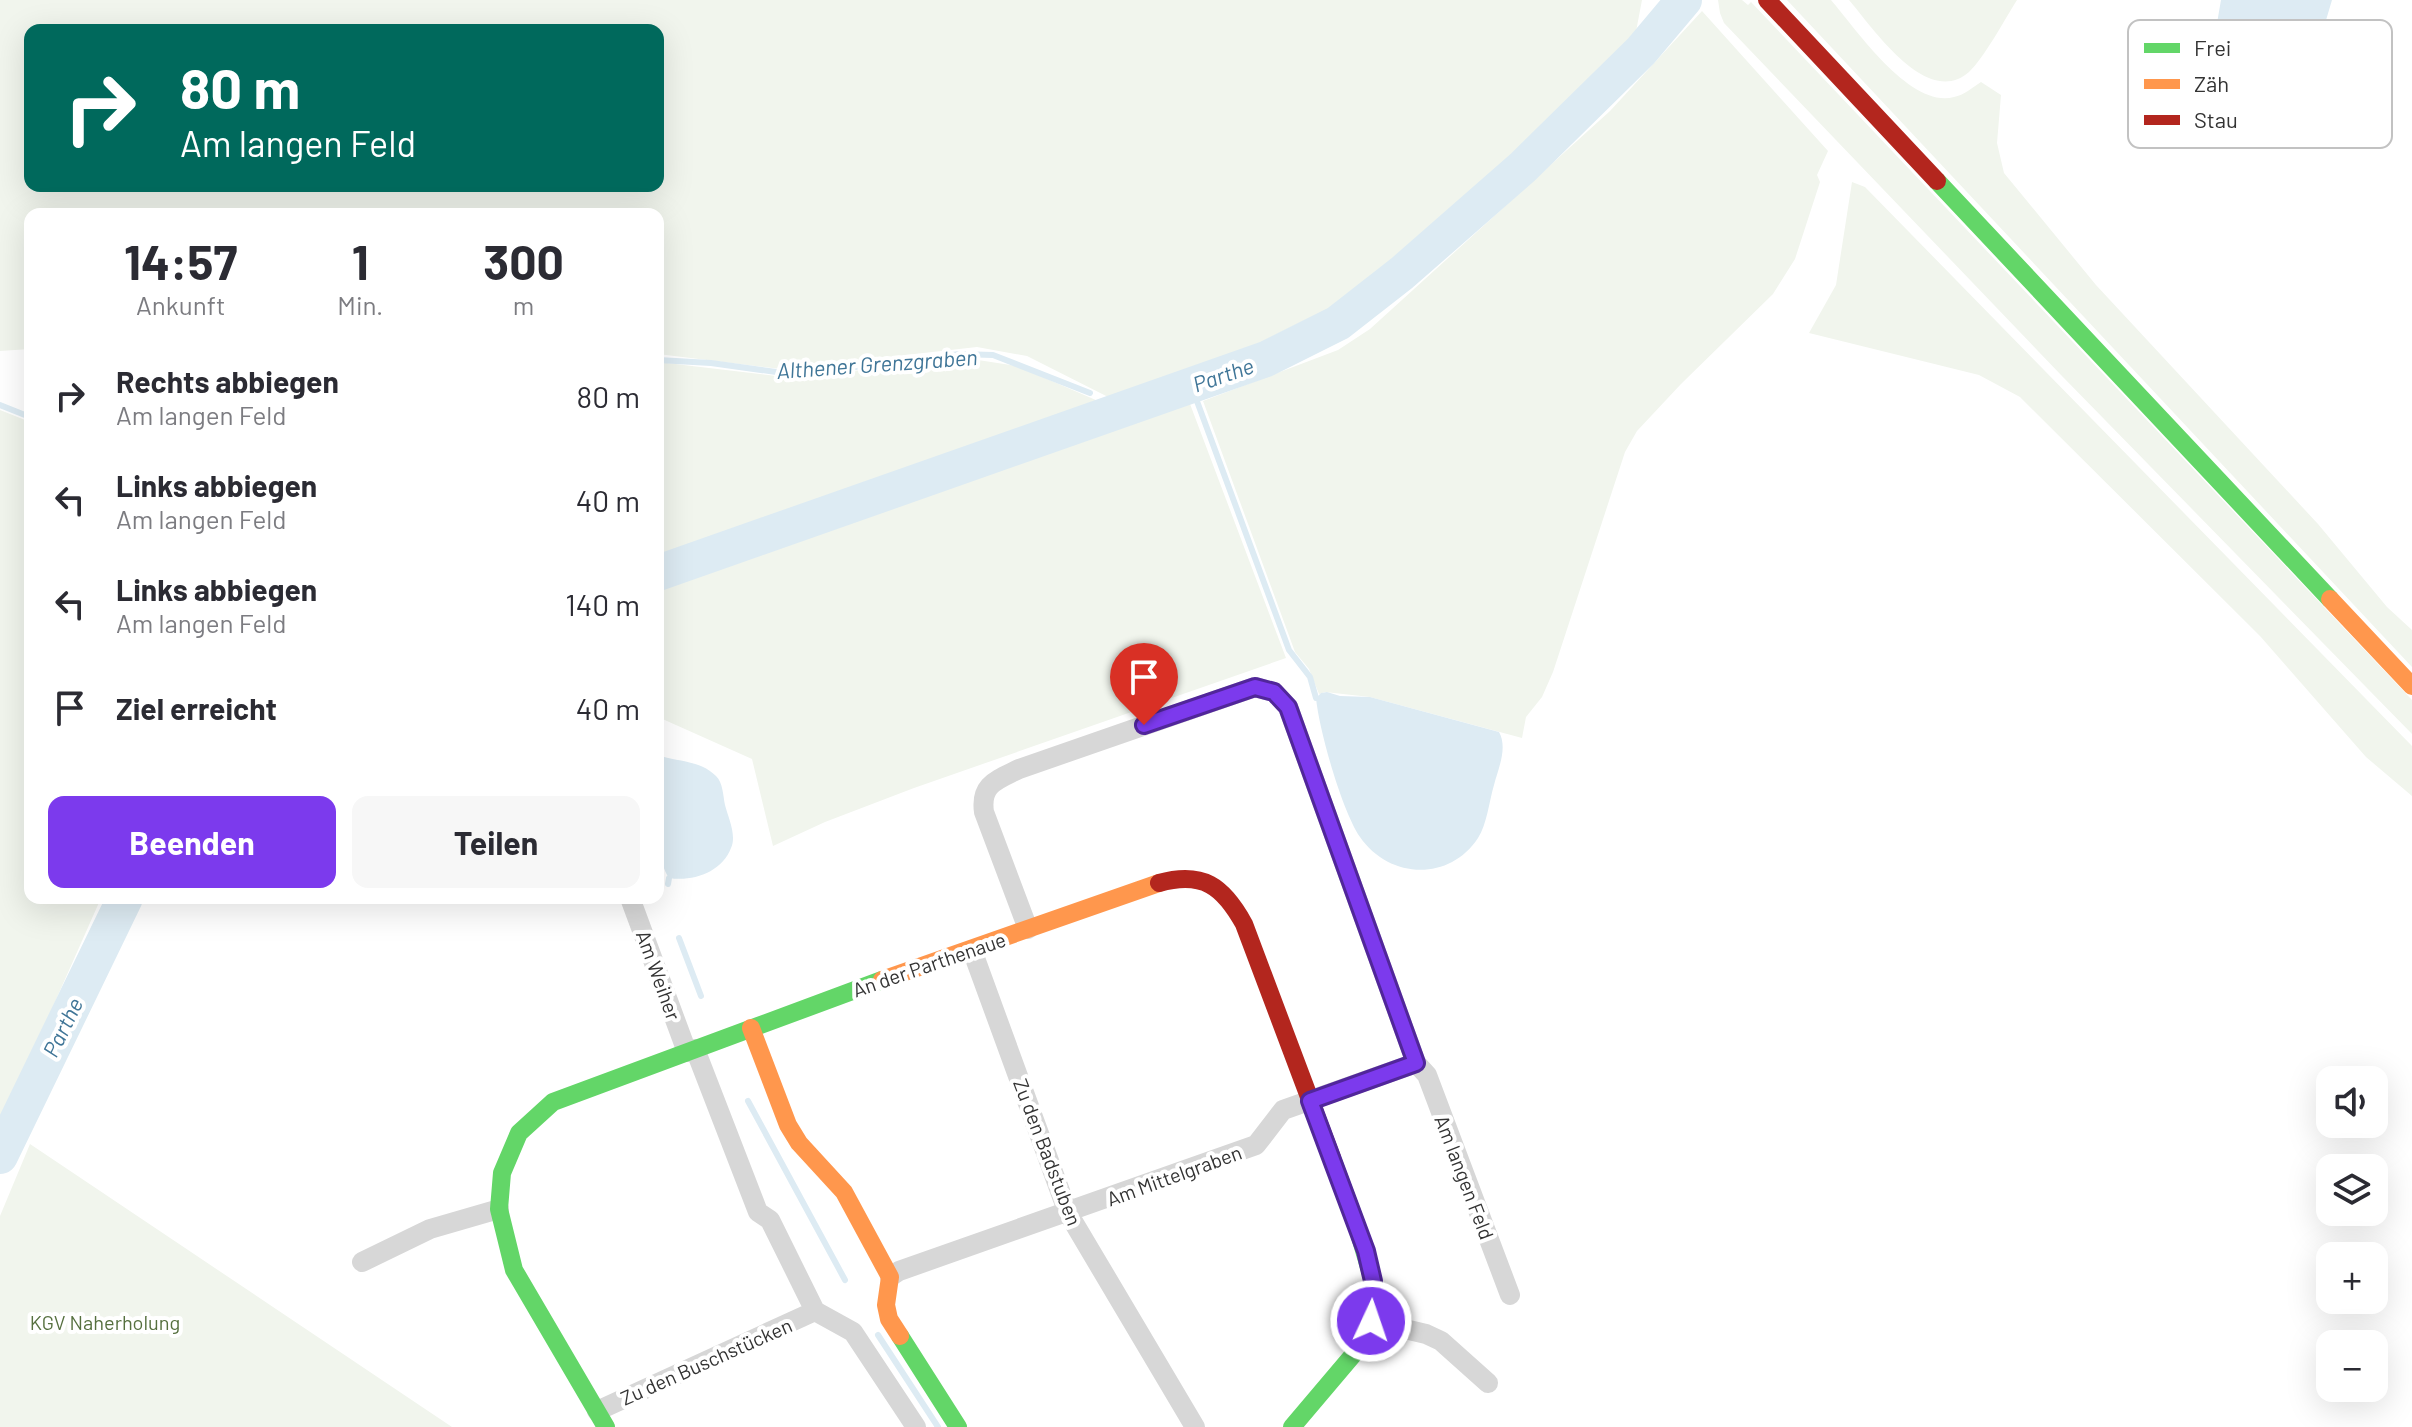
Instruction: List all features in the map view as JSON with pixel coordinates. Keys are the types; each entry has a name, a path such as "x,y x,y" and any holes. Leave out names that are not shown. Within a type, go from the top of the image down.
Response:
{"street":[{"path":"1767,0 2412,686"},
{"name":"Am langen Feld","path":"1028,929 984,812 982,799 990,786 1019,769 1255,687 1274,692 1288,707 1416,1063 1427,1075 1510,1295"},
{"name":"An der Parthenaue","path":"601,1419 514,1270 499,1209 502,1173 519,1133 553,1102 1028,929 1184,877 1207,881 1225,893 1244,924 1366,1251 1373,1281 1371,1321 1364,1342 1292,1427"},
{"name":"Am Weiher","path":"632,904 758,1212 770,1220 815,1311"},
{"name":"Zu den Badstuben","path":"972,950 1068,1213 1195,1427"},
{"path":"751,1028 788,1125 799,1143 844,1192 890,1277 886,1305 889,1319 958,1427"},
{"path":"1310,1101 1416,1063"},
{"name":"Am Mittelgraben","path":"890,1277 899,1271 1256,1145 1283,1110 1310,1101"},
{"path":"362,1262 430,1229 499,1209"},
{"path":"815,1311 853,1332 916,1427"},
{"name":"Zu den Buschstücken","path":"601,1419 815,1311"},
{"path":"1371,1321 1426,1334 1441,1341 1488,1383"}],"green space":[{"path":"0,0 1642,0 1634,42 1545,136 1415,253 1331,321 1120,403 1027,356 977,347 781,369 664,355 664,208 24,208 24,349 0,351"},
{"path":"1718,0 1742,0 1748,5 1751,2 2412,700 2412,734 2061,375 1724,23"},
{"path":"1787,0 1831,0 1885,64 1920,91 1937,97 1954,97 1981,82 2001,95 1997,143 2004,173 2096,285 2318,524 2387,607 2412,630 2412,667"},
{"path":"1849,0 2017,0 1975,66 1953,81 1936,80 1919,73 1902,60"},
{"path":"1702,11 1828,151 1817,175 1820,182 1795,259 1773,294 1681,384 1637,431 1625,452 1553,672 1542,697 1526,717 1522,738 1370,697 1319,694 1309,669 1295,652 1203,401 1338,350 1370,329 1610,111"},
{"path":"1852,182 1865,187 2412,746 2412,796 2366,757 2260,636 2020,397 1979,375 1809,333 1836,285"},
{"path":"965,358 1017,366 1112,407 664,562 664,363 793,378"},
{"path":"1187,396 1286,658 914,788 825,822 773,846 752,759 664,720 664,582"},
{"path":"0,410 24,420 24,904 98,904 0,1126"},
{"name":"KGV Naherholung","path":"30,1144 452,1427 0,1427 0,1216"}],"shaded area":[{"path":"2221,0 2332,0 2326,20 2218,20"},
{"path":"1327,692 1340,696 1370,697 1499,732 1502,752 1486,820 1478,838 1466,852 1436,868 1419,870 1387,861 1372,851 1353,825 1332,770 1316,698"},
{"path":"664,756 703,767 716,776 733,837 727,856 714,869 697,877 669,878 664,867"}],"waterway":[{"name":"Parthe","path":"664,571 1266,359 1338,323 1402,273 1523,167 1641,51 1684,0"},
{"name":"Althener Grenzgraben","path":"664,360 783,373 902,363 959,354 993,355 1090,393"},
{"path":"1191,385 1289,650 1310,677 1316,698"},
{"name":"Althener Grenzgraben","path":"1113,402 1126,408"},
{"name":"Althener Grenzgraben","path":"0,405 24,415"},
{"path":"668,884 669,878"},
{"name":"Parthe","path":"0,1156 122,904"},
{"path":"679,938 701,996"},
{"path":"748,1101 845,1280"},
{"path":"878,1335 938,1427"}],"traffic: fast":[{"path":"1937,181 2330,599"},
{"path":"606,1427 514,1270 499,1209 502,1173 519,1133 553,1102 882,980"},
{"path":"1292,1427 1364,1342 1371,1321 1373,1281 1332,1158"},
{"path":"900,1336 958,1427"}],"traffic: slow":[{"path":"2330,599 2412,686"},
{"path":"882,980 1159,883"},
{"path":"751,1028 788,1125 799,1143 844,1192 890,1277 886,1305 889,1319 900,1336"}],"traffic: jam":[{"path":"1767,0 1937,181"},
{"path":"1159,883 1188,879 1200,881 1219,891 1236,911 1244,924 1332,1158"}],"route":[{"path":"1144,725 1255,687 1274,692 1288,707 1416,1063 1310,1101 1366,1251 1373,1281 1371,1321"}]}
